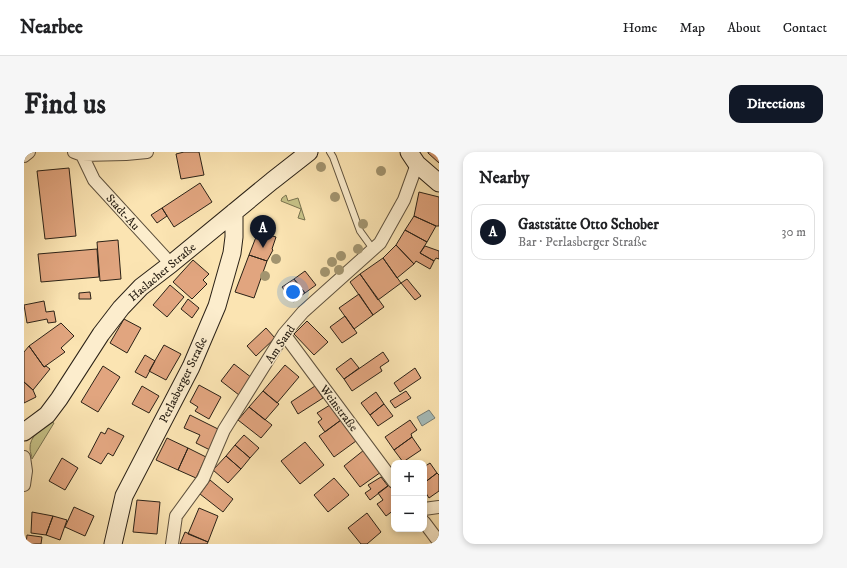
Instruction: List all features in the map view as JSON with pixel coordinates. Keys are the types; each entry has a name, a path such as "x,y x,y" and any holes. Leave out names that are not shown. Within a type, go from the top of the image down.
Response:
{"street":[{"path":"24,156 30,152"},
{"name":"Stadt-Au","path":"78,154 126,154 146,152"},
{"name":"Haslacher Straße","path":"24,432 47,415 101,334 121,308 141,288 309,152"},
{"name":"Stadt-Au","path":"78,154 94,180 171,264"},
{"path":"413,158 439,183"},
{"name":"Am Sand","path":"172,544 176,516 203,479 224,430 284,334 303,312 380,243 404,200 413,158"},
{"name":"Perlasberger Straße","path":"113,544 124,496 191,367 217,306 232,253 234,237 234,212"},
{"name":"Weinstraße","path":"284,334 391,478"},
{"path":"24,457 26,471 24,485"},
{"path":"427,509 439,507"},
{"path":"427,526 439,542"}],"lane":[{"path":"332,155 360,231 373,249"}],"shaded area":[{"path":"286,195 288,201 298,198 305,220 298,218 301,209 281,201"},
{"path":"50,421 54,423 32,459 30,444 37,433"}],"water":[{"path":"429,410 435,418 422,426 417,417"}],"building":[{"path":"184,152 199,152 204,175 181,179 176,154"},
{"path":"439,152 439,163 428,153"},
{"path":"69,168 76,236 45,239 37,171"},
{"path":"200,183 212,202 174,227 162,208"},
{"path":"419,192 439,197 439,226 414,216"},
{"path":"162,208 167,216 157,223 151,215"},
{"path":"414,216 436,226 427,242 405,230"},
{"path":"405,230 427,242 420,253 434,261 430,269 416,261 414,264 396,245"},
{"path":"258,232 276,237 273,250 267,261 249,255"},
{"path":"118,240 121,279 100,281 97,242"},
{"path":"396,245 414,264 397,278 383,258"},
{"path":"425,246 439,251 439,259 436,258 434,261 420,253"},
{"path":"97,249 99,277 41,282 38,254"},
{"path":"249,255 267,261 254,298 235,292"},
{"path":"383,258 401,283 378,300 360,274"},
{"path":"193,260 209,274 203,280 207,284 192,299 173,282"},
{"path":"305,271 316,285 305,293 294,279"},
{"path":"360,274 384,307 373,315 350,282"},
{"path":"294,279 305,293 293,302 282,287"},
{"path":"407,279 421,296 415,300 401,283"},
{"path":"170,285 184,297 167,317 153,305"},
{"path":"90,292 91,299 79,299 79,293"},
{"path":"359,294 373,315 354,329 339,308"},
{"path":"188,299 199,308 192,318 181,309"},
{"path":"44,301 46,312 54,311 56,322 48,323 47,319 27,323 24,305"},
{"path":"345,316 357,333 342,343 330,327"},
{"path":"124,319 141,328 127,353 110,343"},
{"path":"307,321 328,342 314,355 294,334"},
{"path":"61,323 74,336 61,348 65,352 44,367 29,346"},
{"path":"266,328 275,338 256,356 247,346"},
{"path":"164,345 181,354 166,380 149,371"},
{"path":"29,346 44,367 46,366 50,369 33,390 24,382 24,352"},
{"path":"383,352 389,361 380,367 382,371 352,391 344,379"},
{"path":"145,355 155,361 146,378 135,372"},
{"path":"351,358 359,368 344,379 336,369"},
{"path":"234,364 252,378 239,395 221,381"},
{"path":"285,365 299,377 277,403 263,391"},
{"path":"103,366 120,377 98,412 81,402"},
{"path":"415,368 421,378 400,392 394,383"},
{"path":"24,382 33,390 36,397 24,403"},
{"path":"199,385 221,397 209,419 195,411 198,407 190,402"},
{"path":"142,386 159,396 149,413 132,404"},
{"path":"315,386 323,398 298,414 291,402"},
{"path":"263,391 279,404 265,420 249,407"},
{"path":"406,391 411,398 395,408 390,401"},
{"path":"376,392 384,404 370,415 361,403"},
{"path":"384,404 393,416 378,426 370,415"},
{"path":"330,405 341,420 325,432 318,422 322,419 317,413"},
{"path":"249,407 272,425 261,438 238,420"},
{"path":"190,415 220,430 210,450 196,443 200,435 184,428"},
{"path":"341,420 356,441 334,457 319,436"},
{"path":"410,420 417,430 411,434 412,437 394,450 385,437"},
{"path":"108,428 124,436 113,456 108,453 101,464 88,457 101,432 105,434"},
{"path":"244,435 259,448 250,458 235,445"},
{"path":"412,437 421,450 406,460 402,460 394,450"},
{"path":"167,438 188,448 178,470 156,460"},
{"path":"305,442 324,465 300,484 281,461"},
{"path":"235,445 250,458 241,469 226,456"},
{"path":"188,448 206,457 196,478 178,470"},
{"path":"364,450 381,472 360,487 344,466"},
{"path":"226,456 241,469 228,483 213,470"},
{"path":"62,458 78,468 65,490 49,481"},
{"path":"430,463 437,473 427,481 427,465"},
{"path":"437,473 439,475 439,491 429,498 427,495 427,481"},
{"path":"381,477 388,486 370,500 365,493 371,489 368,485"},
{"path":"334,478 349,495 328,512 314,495"},
{"path":"210,480 233,499 223,512 200,494"},
{"path":"389,485 391,488 391,512 386,516 377,504 383,500 378,493"},
{"path":"137,500 160,502 157,534 133,532"},
{"path":"74,507 94,516 85,536 65,527"},
{"path":"199,508 218,516 208,542 188,534"},
{"path":"32,512 53,516 46,535 31,533"},
{"path":"367,513 381,532 367,544 361,544 348,528"},
{"path":"53,516 67,520 60,540 46,535"},
{"path":"185,532 208,542 207,544 180,544"},
{"path":"27,535 42,537 41,544 26,544"}],"place":[{"name":"Gaststätte Otto Schober","path":"263,248"}]}
